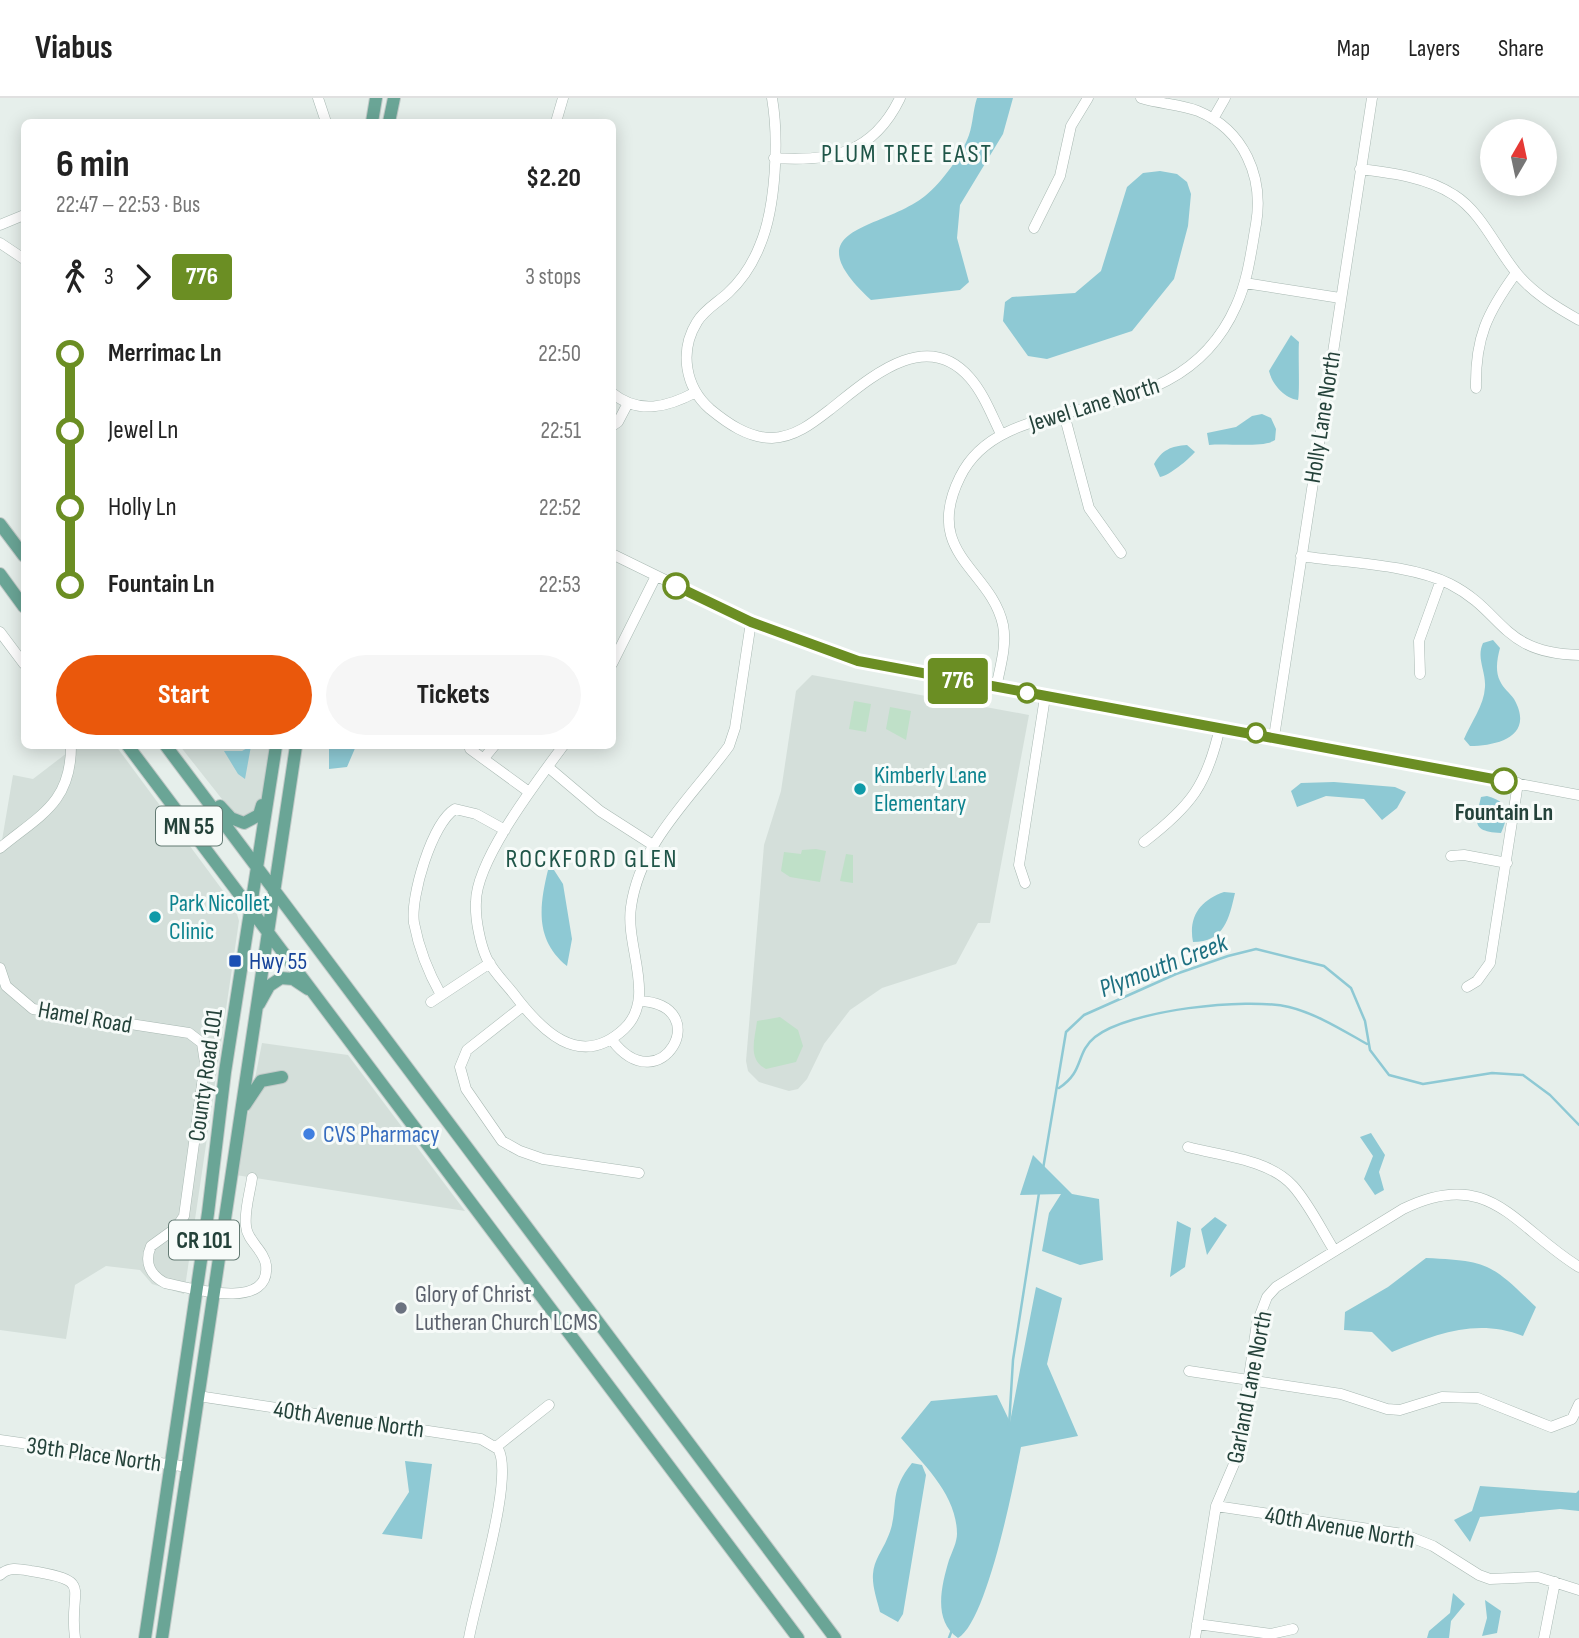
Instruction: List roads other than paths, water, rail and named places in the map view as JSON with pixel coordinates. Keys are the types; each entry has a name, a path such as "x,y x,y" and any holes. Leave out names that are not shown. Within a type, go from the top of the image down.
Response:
{"main road":[{"path":"372,119 376,98"},
{"path":"390,119 394,98"},
{"path":"0,524 21,552"},
{"path":"0,574 21,603"},
{"name":"MN 55","path":"130,749 798,1638"},
{"name":"MN 55","path":"169,749 835,1638"},
{"path":"170,749 231,818 244,823 259,815 273,749"},
{"name":"County Road 101","path":"145,1638 274,749"},
{"name":"County Road 101","path":"162,1638 296,749"},
{"path":"256,1010 269,986 281,978 293,979 316,994"},
{"path":"241,1111 261,1081 282,1077"}],"street":[{"path":"318,98 326,119"},
{"path":"557,119 563,98"},
{"path":"772,98 775,115 774,158 766,228 752,264 728,293 697,322 687,345 687,370 696,392 713,411 744,432 778,437 811,425 896,362 923,356 937,358 961,369 971,379 1001,434"},
{"path":"774,158 808,160 833,157 852,150 875,133 892,115 901,98"},
{"path":"1034,228 1060,176 1071,126 1088,98"},
{"path":"1141,98 1185,107 1213,118 1225,98"},
{"name":"Holly Lane North","path":"1274,737 1372,98"},
{"name":"Jewel Lane North","path":"996,688 1005,639 1003,624 990,596 960,558 950,528 953,495 959,478 979,450 1001,434 1146,392 1183,372 1214,343 1231,316 1245,283 1257,216 1256,182 1245,150 1234,136 1213,118"},
{"path":"1360,169 1409,177 1455,195 1472,210 1516,273 1533,290 1579,320"},
{"path":"0,225 21,216"},
{"path":"0,243 21,257"},
{"path":"1476,388 1478,346 1484,322 1516,273"},
{"path":"1245,283 1340,298"},
{"path":"616,397 628,403 661,407 676,404 696,392"},
{"path":"616,423 628,403"},
{"path":"1065,414 1089,508 1121,553"},
{"path":"616,556 751,622 858,661 1579,795"},
{"path":"1301,556 1417,573 1441,580 1466,594 1508,634 1524,644 1543,651 1579,655"},
{"path":"616,656 656,576"},
{"path":"1420,674 1419,641 1441,580"},
{"path":"561,749 505,830 481,879 475,901 483,944 490,963 536,1023 558,1040 590,1045 612,1040 627,1026 639,1001 641,987 630,939 631,908 640,868 653,845 729,746 735,728 751,622"},
{"path":"0,632 21,660"},
{"path":"1025,883 1019,865 1045,696"},
{"path":"1144,842 1183,811 1196,795 1211,764 1220,727"},
{"path":"0,848 54,806 71,768 71,749"},
{"path":"472,749 529,792"},
{"path":"485,757 492,749"},
{"path":"548,767 600,811 653,845"},
{"path":"1467,987 1477,981 1490,963 1518,783"},
{"path":"441,995 429,973 414,920 426,857 439,826 446,815 456,809 476,814 505,830"},
{"path":"1451,856 1464,855 1507,863"},
{"path":"431,1002 490,963"},
{"name":"Hamel Road","path":"0,968 6,986 33,1009 149,1028"},
{"path":"612,1040 630,1057 647,1061 663,1058 674,1050 678,1038 671,1010 663,1004 639,1001"},
{"path":"523,1006 467,1050 460,1067 466,1089 502,1141 543,1159 639,1173"},
{"name":"County Road 101","path":"149,1028 189,1033 204,1049 205,1063 184,1216 176,1228 156,1240 148,1259 156,1279 214,1292 250,1292 264,1278 266,1265 246,1227 252,1178"},
{"path":"1188,1147 1258,1165 1282,1176 1300,1196 1334,1250"},
{"name":"Garland Lane North","path":"1195,1638 1216,1506 1234,1468 1257,1323 1267,1297 1287,1279 1419,1200 1457,1194 1485,1199 1511,1212 1551,1248 1579,1267"},
{"path":"1189,1371 1341,1394 1387,1409 1400,1409 1442,1397 1460,1396 1495,1404 1543,1425 1566,1423 1577,1412 1579,1404"},
{"name":"40th Avenue North","path":"198,1396 481,1439 497,1448"},
{"path":"469,1638 476,1600 486,1569 503,1468 497,1448 549,1405"},
{"name":"39th Place North","path":"0,1440 188,1467"},
{"name":"40th Avenue North","path":"1216,1506 1403,1534 1433,1546 1469,1570 1490,1579 1538,1577 1579,1590"},
{"path":"0,1575 17,1569 64,1576 72,1581 76,1591 75,1638"},
{"path":"1544,1638 1555,1582"},
{"path":"1197,1624 1271,1634 1293,1629"}],"water":[{"path":"977,98 1013,98 1003,134 960,205 957,238 969,282 960,290 871,300 849,276 839,257 841,244 852,233 925,196 938,183 966,143"},
{"path":"1160,171 1177,174 1187,182 1191,194 1188,226 1174,279 1132,331 1047,359 1028,356 1003,321 1005,302 1012,297 1075,293 1101,271 1127,187 1143,173"},
{"path":"1291,335 1299,342 1298,400 1279,390 1269,371"},
{"path":"1262,414 1271,418 1276,429 1275,440 1254,445 1209,445 1207,433 1236,427 1252,416"},
{"path":"1187,445 1195,452 1179,467 1160,477 1154,464 1160,455 1172,448"},
{"path":"1493,640 1500,648 1498,677 1514,699 1520,722 1517,730 1502,741 1470,746 1464,739 1480,707 1485,687 1481,649 1483,643"},
{"path":"250,749 245,779 238,774 224,751"},
{"path":"329,749 355,749 347,767 329,769"},
{"path":"1334,782 1395,787 1406,792 1397,808 1382,820 1364,799 1326,796 1297,807 1291,791 1301,783"},
{"path":"1487,796 1500,802 1506,809 1506,820 1501,833 1484,830 1478,824 1477,813 1481,797"},
{"path":"548,870 554,870 563,884 572,939 567,966 549,945 542,922"},
{"path":"1224,892 1235,893 1223,927 1212,938 1193,942 1192,924 1198,910"},
{"path":"1371,1133 1385,1155 1379,1172 1384,1190 1375,1195 1364,1179 1373,1156 1360,1137"},
{"path":"1033,1155 1072,1194 1099,1199 1103,1260 1080,1265 1042,1251 1049,1213 1061,1194 1020,1195"},
{"path":"1215,1217 1227,1225 1207,1255 1201,1229"},
{"path":"1177,1221 1191,1228 1185,1267 1170,1277"},
{"path":"1426,1258 1477,1263 1498,1273 1536,1307 1523,1336 1489,1328 1473,1328 1441,1334 1392,1352 1372,1332 1344,1330 1345,1312 1388,1287"},
{"path":"1036,1287 1062,1298 1047,1364 1078,1436 1021,1447 1006,1519 989,1580 969,1627 958,1638 945,1622 941,1603 946,1570 957,1537 956,1520 938,1482 901,1438 931,1401 997,1395 1010,1422"},
{"path":"405,1461 432,1464 422,1539 382,1534 409,1492"},
{"path":"912,1463 922,1465 926,1475 903,1614 898,1622 880,1612 873,1574 891,1528 899,1484"},
{"path":"1480,1486 1576,1493 1579,1490 1579,1511 1560,1509 1480,1517 1470,1542 1454,1520 1472,1511"},
{"path":"1453,1593 1465,1604 1451,1621 1449,1638 1427,1638 1429,1631 1450,1613"},
{"path":"1485,1600 1501,1611 1497,1633 1482,1636 1487,1618"}],"waterway":[{"name":"Plymouth Creek","path":"1043,1169 1066,1032 1084,1015 1176,974 1256,949 1324,966 1351,988 1365,1021 1370,1050 1389,1075 1423,1084 1492,1073 1523,1075 1550,1095 1579,1125"},
{"name":"Plymouth Creek","path":"1059,1088 1073,1075 1085,1049 1095,1037 1134,1020 1189,1008 1245,1004 1289,1007 1319,1018 1367,1044"},
{"name":"Plymouth Creek","path":"1009,1426 1013,1360 1039,1193"},
{"name":"Plymouth Creek","path":"949,1638 952,1630"}],"place":[{"name":"Fountain Ln","path":"1504,781"},
{"name":"Kimberly Lane Elementary","path":"860,789"},
{"name":"Park Nicollet Clinic","path":"155,917"},
{"name":"Hwy 55","path":"235,961"},
{"name":"CVS Pharmacy","path":"309,1134"},
{"name":"Glory of Christ Lutheran Church LCMS","path":"401,1308"}],"district":[{"name":"PLUM TREE EAST","path":"907,153"},
{"name":"ROCKFORD GLEN","path":"592,858"}]}
